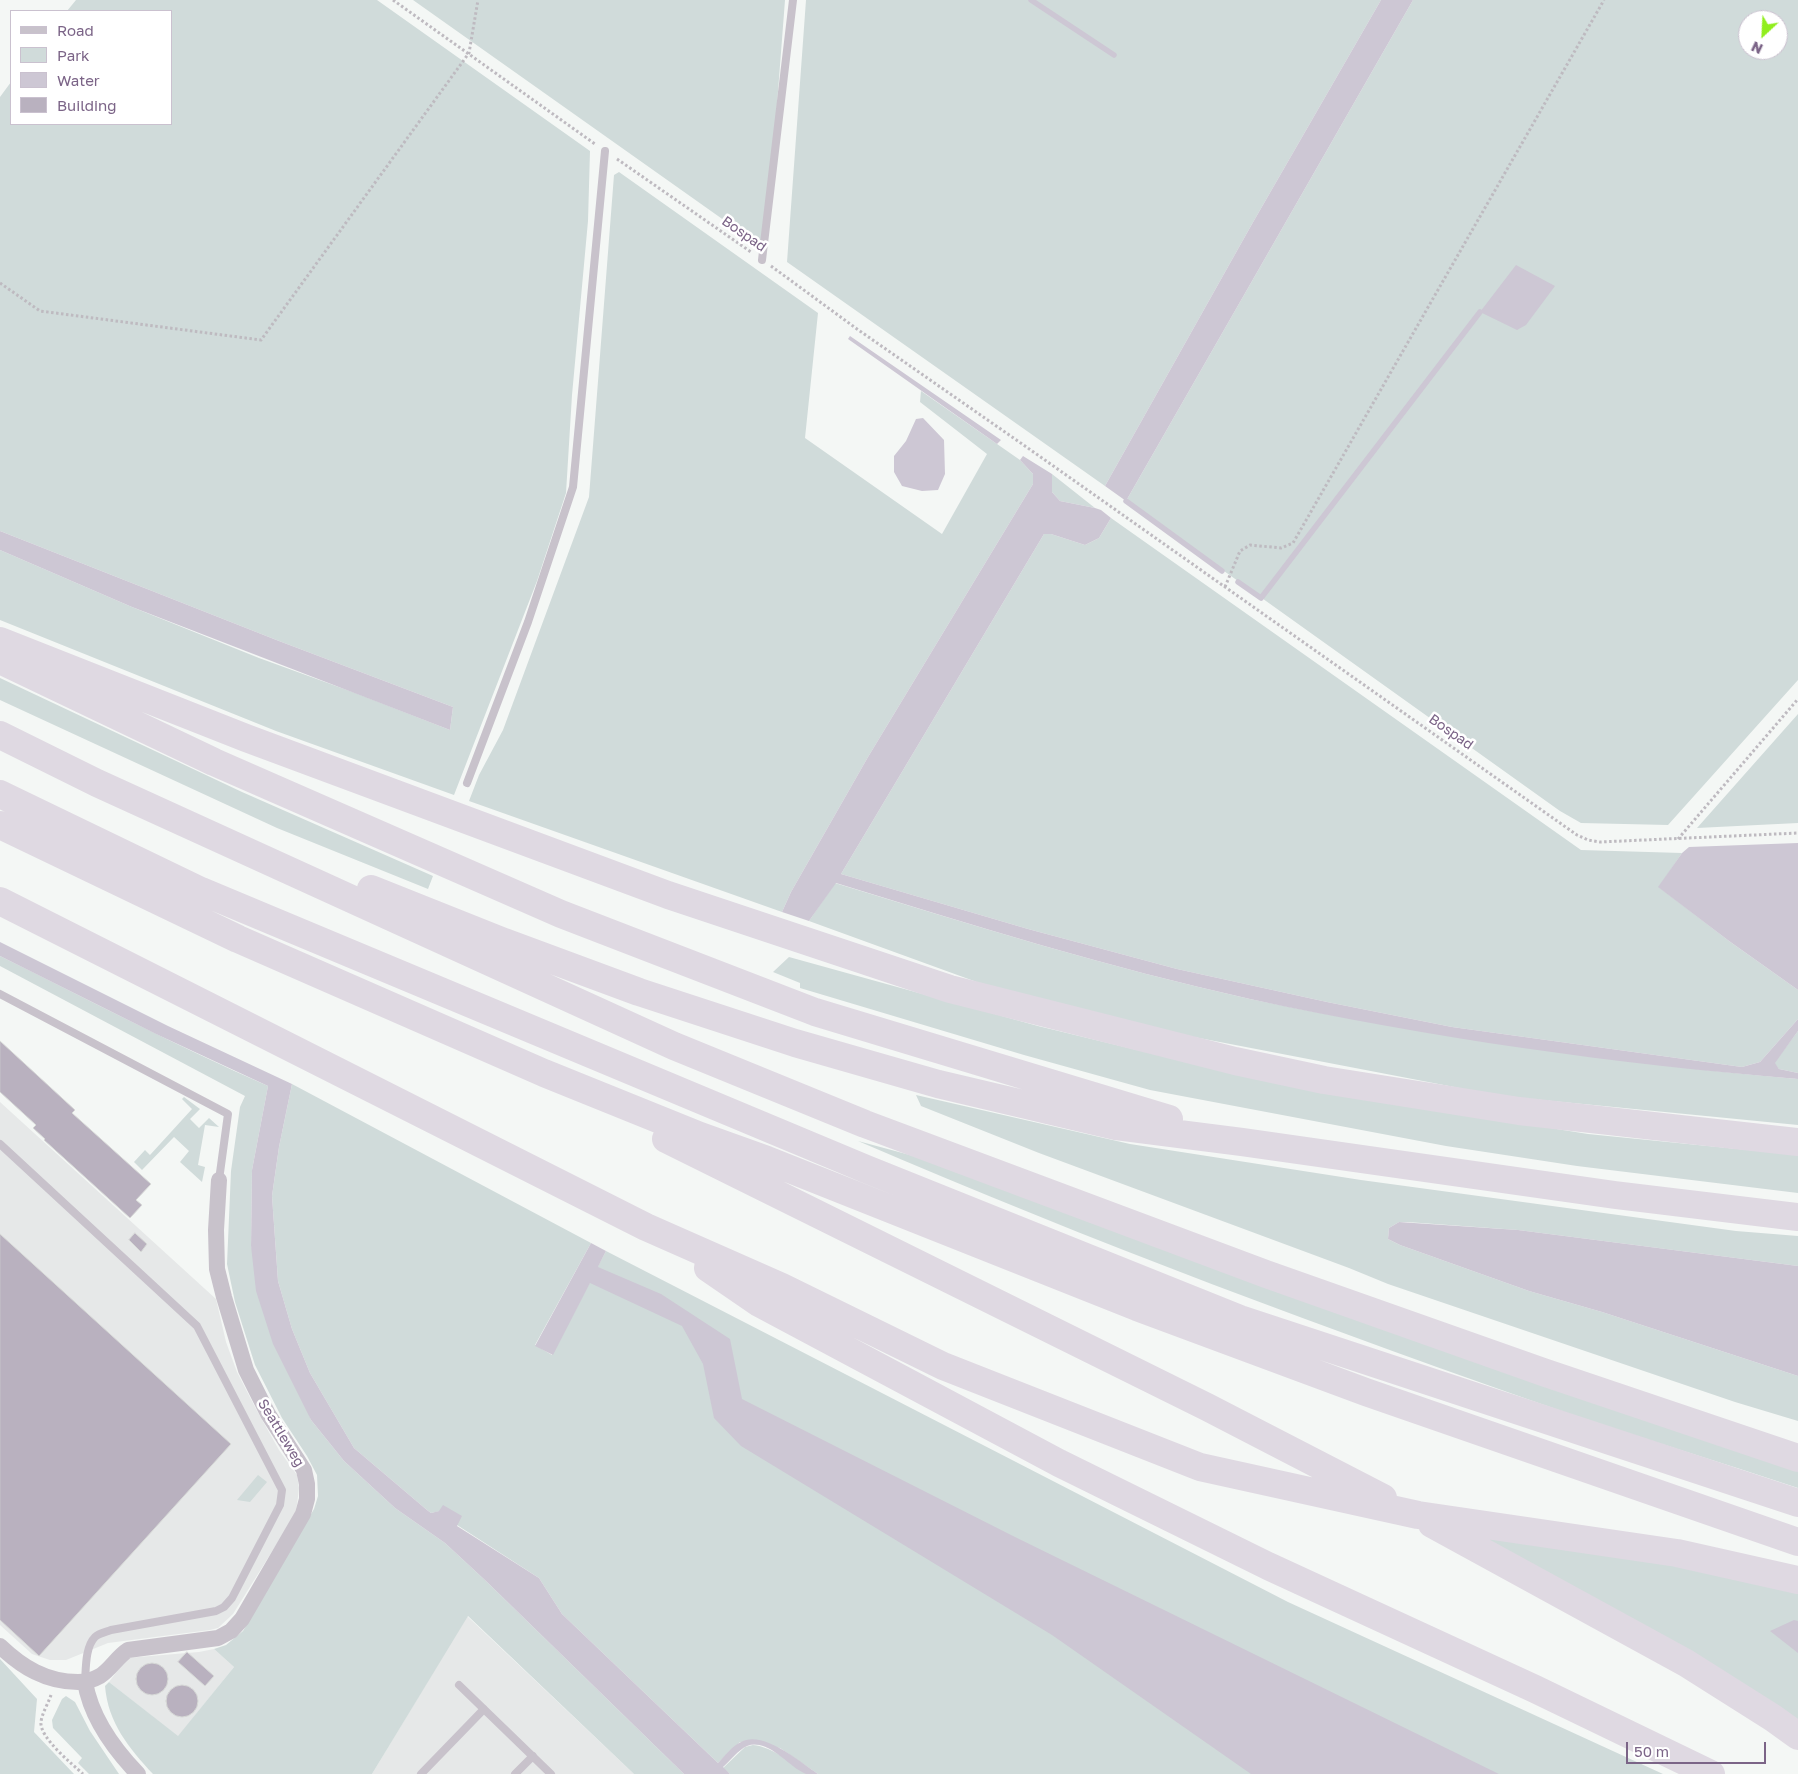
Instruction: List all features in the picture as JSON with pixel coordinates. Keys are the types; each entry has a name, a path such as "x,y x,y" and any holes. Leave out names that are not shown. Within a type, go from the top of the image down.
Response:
{"highway":[{"path":"0,641 246,738 658,892 950,989 1235,1061 1324,1080 1519,1111 1798,1142"},
{"path":"0,660 214,762 561,914 731,980 815,1012 1242,1142"},
{"path":"0,735 97,783 674,1046 865,1124 1275,1277 1543,1372 1798,1458"},
{"path":"97,783 316,866 504,942 639,992 795,1043 938,1084 1116,1126 1242,1142 1615,1196 1798,1217"},
{"path":"0,794 210,895 847,1161 1240,1319 1798,1503"},
{"path":"0,825 238,939 544,1073 700,1136 767,1160 1137,1306 1375,1396 1798,1542"},
{"path":"0,901 628,1217 782,1287 943,1366 1200,1467 1418,1515 1677,1553 1798,1580"},
{"path":"544,1073 692,1153 1379,1495 1686,1663 1798,1736"},
{"path":"628,1217 759,1302 1060,1463 1268,1566 1535,1689 1710,1774"}],"street":[{"name":"Seattleweg","path":"85,1682 99,1677 110,1668 120,1655 128,1650 218,1638 231,1631 242,1619 303,1514 307,1499 307,1484 304,1470 268,1414 246,1370 224,1298 218,1269 216,1230 219,1180"},
{"path":"0,1646 13,1658 34,1672 57,1680 85,1682 88,1699 98,1722 138,1774"}],"lane":[{"path":"762,260 793,0"},
{"path":"467,784 528,622 573,487 605,151"},
{"path":"0,994 228,1114 219,1180"},
{"path":"0,1144 197,1326 282,1490 280,1505 232,1598 224,1607 198,1615 102,1633 95,1637 90,1646 85,1682"},
{"path":"459,1685 551,1774"},
{"path":"421,1774 484,1709"},
{"path":"515,1774 533,1756"}],"path":[{"name":"Bospad","path":"393,0 1577,835 1588,840 1600,842 1798,833"},
{"path":"0,283 40,311 261,340 469,53 478,0"},
{"path":"1225,587 1240,551 1250,545 1282,548 1293,543 1604,0"},
{"path":"1678,839 1798,699"},
{"path":"57,1680 41,1722 41,1729 82,1774"}],"shaded area":[{"path":"0,1102 216,1299 226,1342 237,1372 279,1450 297,1475 299,1488 296,1513 233,1614 218,1628 108,1643 66,1660 50,1660 32,1654 0,1625"},
{"path":"467,1616 634,1774 372,1774"},
{"path":"214,1649 234,1667 178,1737 109,1682 127,1658"}],"green space":[{"path":"76,0 377,0 590,151 588,221 572,395 566,493 537,581 454,795 276,731 0,620 0,550 132,607 259,658 450,730 453,707 0,531 0,97 10,83 10,125 172,125 172,10 68,10"},
{"path":"413,0 785,0 766,248 735,228"},
{"path":"806,0 1381,0 1252,224 1105,486 787,262"},
{"path":"1413,0 1798,0 1798,680 1668,825 1581,823 1560,811 1126,501"},
{"path":"619,172 818,313 805,438 942,534 987,454 920,402 921,391 1020,460 1033,474 1033,484 868,757 791,892 782,912 469,801 479,775 503,730 589,497 614,175"},
{"path":"1052,474 1095,508 1060,501 1052,492"},
{"path":"1111,518 1581,850 1682,853 1659,887 1729,941 1798,990 1798,1019 1760,1062 1742,1067 1452,1027 1177,969 1028,929 841,874 1044,534 1051,534 1085,545 1099,538"},
{"path":"0,678 242,792 433,876 428,889 277,828 0,700"},
{"path":"1798,714 1798,823 1697,828"},
{"path":"835,883 1093,960 1250,999 1325,1014 1493,1042 1667,1066 1798,1079 1798,1125 1501,1096 1152,1029 996,989 809,921"},
{"path":"0,956 167,1039 268,1086 252,1170 251,1246 311,1420 344,1461 395,1508 445,1543 684,1774 634,1774 468,1616 372,1774 153,1774 136,1754 115,1723 110,1712 105,1686 109,1682 178,1736 234,1667 214,1649 226,1645 243,1631 314,1509 318,1496 317,1475 282,1418 255,1365 235,1302 227,1264 231,1171 240,1107 245,1096 0,966"},
{"path":"789,957 1038,1026 1166,1057 1457,1113 1588,1134 1798,1155 1798,1193 1577,1166 1446,1146 1150,1090 1024,1055 800,988 800,983 773,972"},
{"path":"1798,1031 1798,1073 1779,1069 1774,1063"},
{"path":"292,1084 591,1243 535,1345 552,1355 606,1251 1288,1602 1663,1774 818,1774 780,1748 740,1742 718,1763 562,1614 539,1578 457,1525 440,1511 431,1513 354,1448 310,1373 292,1329 278,1281 272,1196 279,1147"},
{"path":"916,1095 1130,1144 1361,1180 1736,1231 1798,1236 1798,1266 1518,1230 1407,1222 1399,1222 1389,1228 1388,1239 1529,1291 1602,1312 1798,1376 1798,1421 1735,1402 1388,1284 1039,1153 921,1106"},
{"path":"184,1097 200,1109 190,1119 199,1128 209,1118 219,1127 205,1125 198,1165 205,1167 202,1182 180,1162 189,1151 174,1137 142,1170 134,1162 145,1150 150,1155 192,1109 182,1099"},
{"path":"858,1141 962,1169 1798,1469 1798,1488 1573,1415 1303,1318 1035,1215"},
{"path":"258,1475 267,1482 250,1502 237,1500"},
{"path":"1452,1534 1676,1560 1798,1587 1798,1729"},
{"path":"0,1659 37,1699 34,1732 74,1774 0,1774"},
{"path":"66,1696 75,1702 90,1731 119,1774 89,1774 78,1763 82,1758 53,1728 52,1720 62,1699"},
{"path":"753,1745 774,1752 807,1774 730,1774 723,1768 745,1747"}],"water":[{"path":"1381,0 1413,0 1126,501 1105,486 1252,224"},
{"path":"1516,265 1555,286 1526,325 1517,330 1480,312"},
{"path":"850,336 1001,440 997,444 848,339"},
{"path":"923,418 944,440 945,474 938,490 922,491 902,486 894,472 894,456 906,441 916,419"},
{"path":"1023,456 1052,474 1052,492 1060,501 1101,510 1111,518 1099,538 1085,545 1051,534 1044,534 841,874 1028,929 1177,969 1452,1027 1742,1067 1760,1062 1798,1019 1798,1031 1775,1063 1779,1069 1798,1073 1798,1079 1660,1066 1523,1048 1318,1013 1198,987 1093,960 836,883 809,921 782,912 791,892 868,757 1033,484 1033,474 1020,460"},
{"path":"0,531 453,707 450,730 132,607 0,550"},
{"path":"1798,843 1798,990 1658,887 1682,853 1689,847"},
{"path":"0,942 168,1026 292,1084 279,1147 272,1196 278,1281 292,1329 310,1373 354,1448 431,1513 439,1511 443,1505 462,1516 457,1526 539,1578 562,1614 718,1763 741,1742 750,1739 760,1740 792,1755 818,1774 806,1774 771,1749 755,1745 744,1748 723,1767 730,1774 684,1774 445,1543 395,1508 344,1461 311,1420 273,1344 256,1291 251,1246 252,1170 268,1086 156,1034 0,956"},
{"path":"1399,1222 1518,1230 1798,1266 1798,1376 1602,1312 1529,1291 1400,1245 1388,1239 1389,1228"},
{"path":"591,1243 606,1251 598,1267 661,1294 730,1339 742,1399 1015,1537 1499,1774 1251,1774 1052,1635 741,1446 714,1418 703,1364 682,1326 590,1283 553,1355 535,1346"},
{"path":"1794,1620 1798,1621 1798,1653 1770,1631"}],"building":[{"path":"0,1041 75,1110 72,1113 151,1184 136,1200 142,1205 130,1218 44,1140 33,1128 36,1125 0,1092"},
{"path":"135,1233 147,1244 141,1252 129,1240"},
{"path":"0,1234 231,1444 39,1656 0,1620"},
{"path":"187,1652 214,1676 205,1686 178,1662"},
{"path":"152,1663 158,1664 163,1668 167,1673 167,1685 163,1690 158,1694 152,1695 146,1694 141,1690 137,1685 136,1679 137,1673 141,1668 146,1664"},
{"path":"182,1685 188,1686 193,1690 197,1695 197,1707 193,1712 188,1716 182,1717 176,1716 171,1712 167,1707 166,1701 167,1695 171,1690 176,1686"}],"waterway":[{"path":"1031,0 1114,55"},
{"path":"1238,582 1261,598 1480,312"},
{"path":"1126,501 1222,571"}]}
